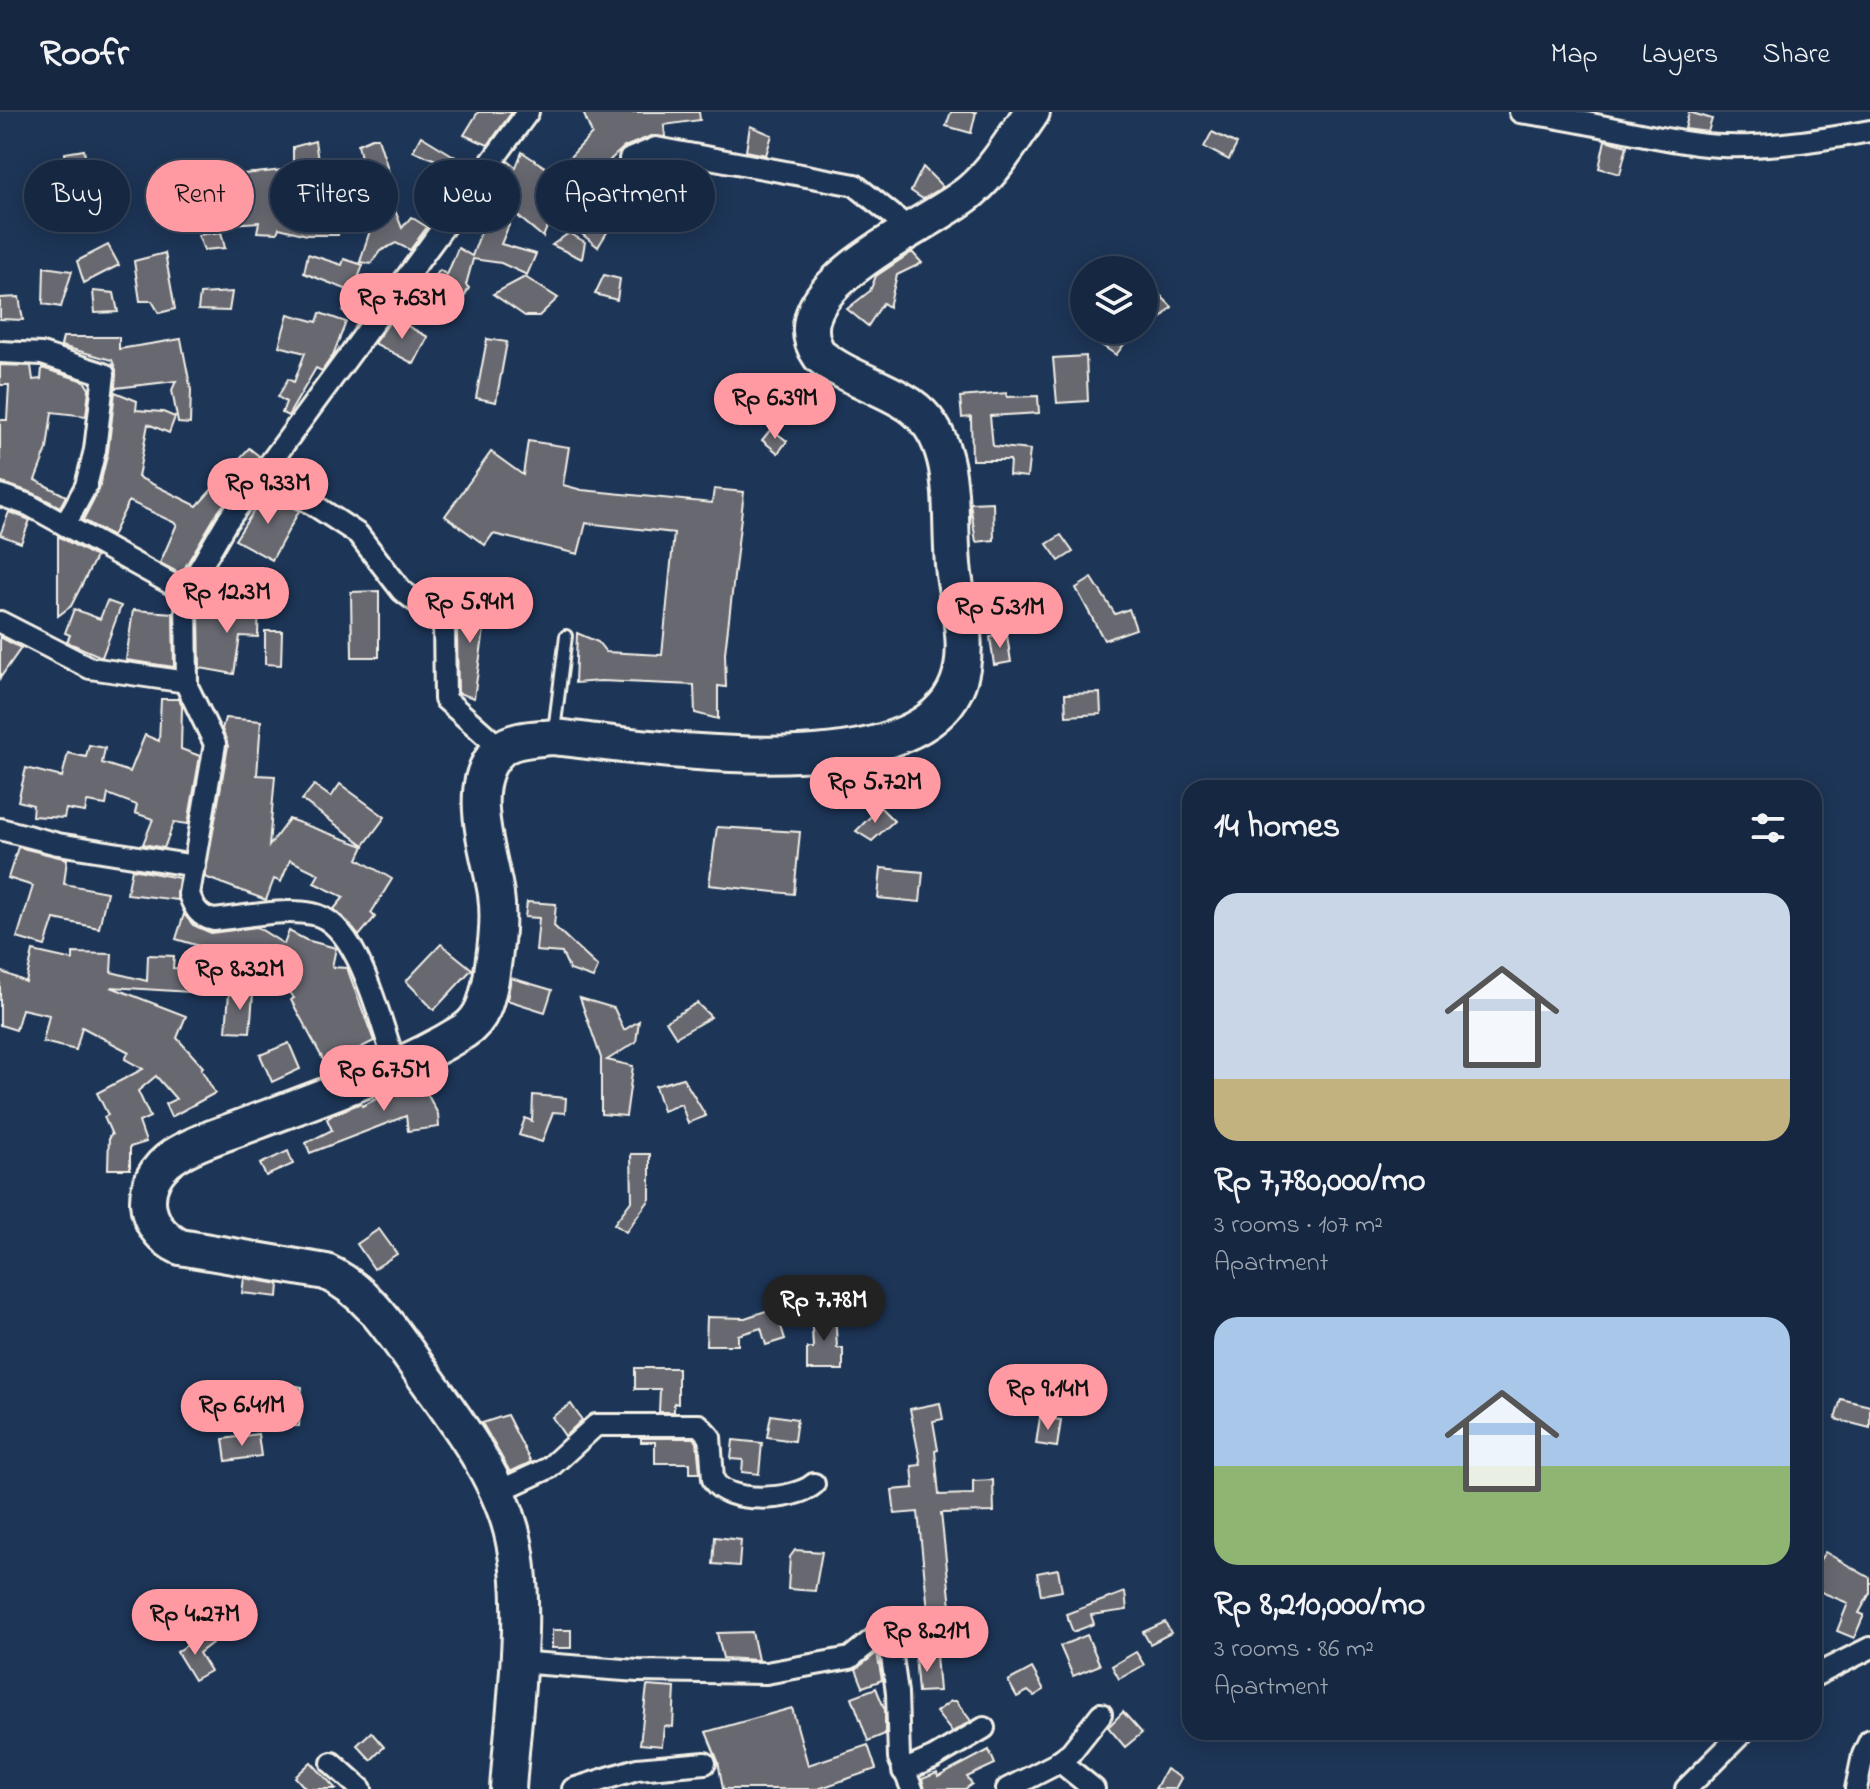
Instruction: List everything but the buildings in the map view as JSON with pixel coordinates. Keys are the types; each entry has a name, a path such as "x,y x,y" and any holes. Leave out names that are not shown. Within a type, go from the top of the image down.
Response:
{"highway":[{"path":"508,1789 519,1573 511,1527 497,1492 428,1381 375,1308 347,1281 297,1265 180,1247 156,1231 148,1208 150,1184 174,1156 396,1065 468,1029 486,1004 494,959 496,898 481,795 485,771 501,749 521,740 553,737 809,756 895,740 927,721 951,699 959,681 963,647 944,453 925,418 910,405 823,359 815,347 812,334 818,303 831,287 858,263 972,190 1032,112"}],"street":[{"path":"396,1065 359,960 341,930 316,914 300,912 206,918 200,915 189,894 215,744 187,682 186,592 226,523 528,112"},
{"path":"1520,112 1565,117 1699,144 1770,144 1870,131"},
{"path":"630,159 656,148 855,185 911,230"},
{"path":"0,352 42,354 104,374 86,486 65,525"},
{"path":"265,473 358,534 402,591 444,622 445,699 501,749"},
{"path":"0,495 65,525 186,592"},
{"path":"0,622 90,668 187,682"},
{"path":"0,829 58,844 195,866"},
{"path":"497,1492 549,1468 588,1430 607,1423 699,1425 710,1437 713,1479 728,1492 783,1497 805,1492 814,1484"},
{"path":"516,1662 638,1671 766,1673 850,1658 888,1627 952,1622"},
{"path":"888,1627 908,1780"},
{"path":"1822,1672 1870,1648"},
{"path":"1007,1789 1059,1761 1101,1714"},
{"path":"908,1780 933,1758 984,1728"},
{"path":"1686,1789 1735,1740"},
{"path":"1856,1789 1863,1755 1870,1740"},
{"path":"1059,1761 1094,1789"},
{"path":"332,1763 361,1789"},
{"path":"573,1789 637,1769 705,1763"}],"lane":[{"path":"553,737 566,636"}]}
